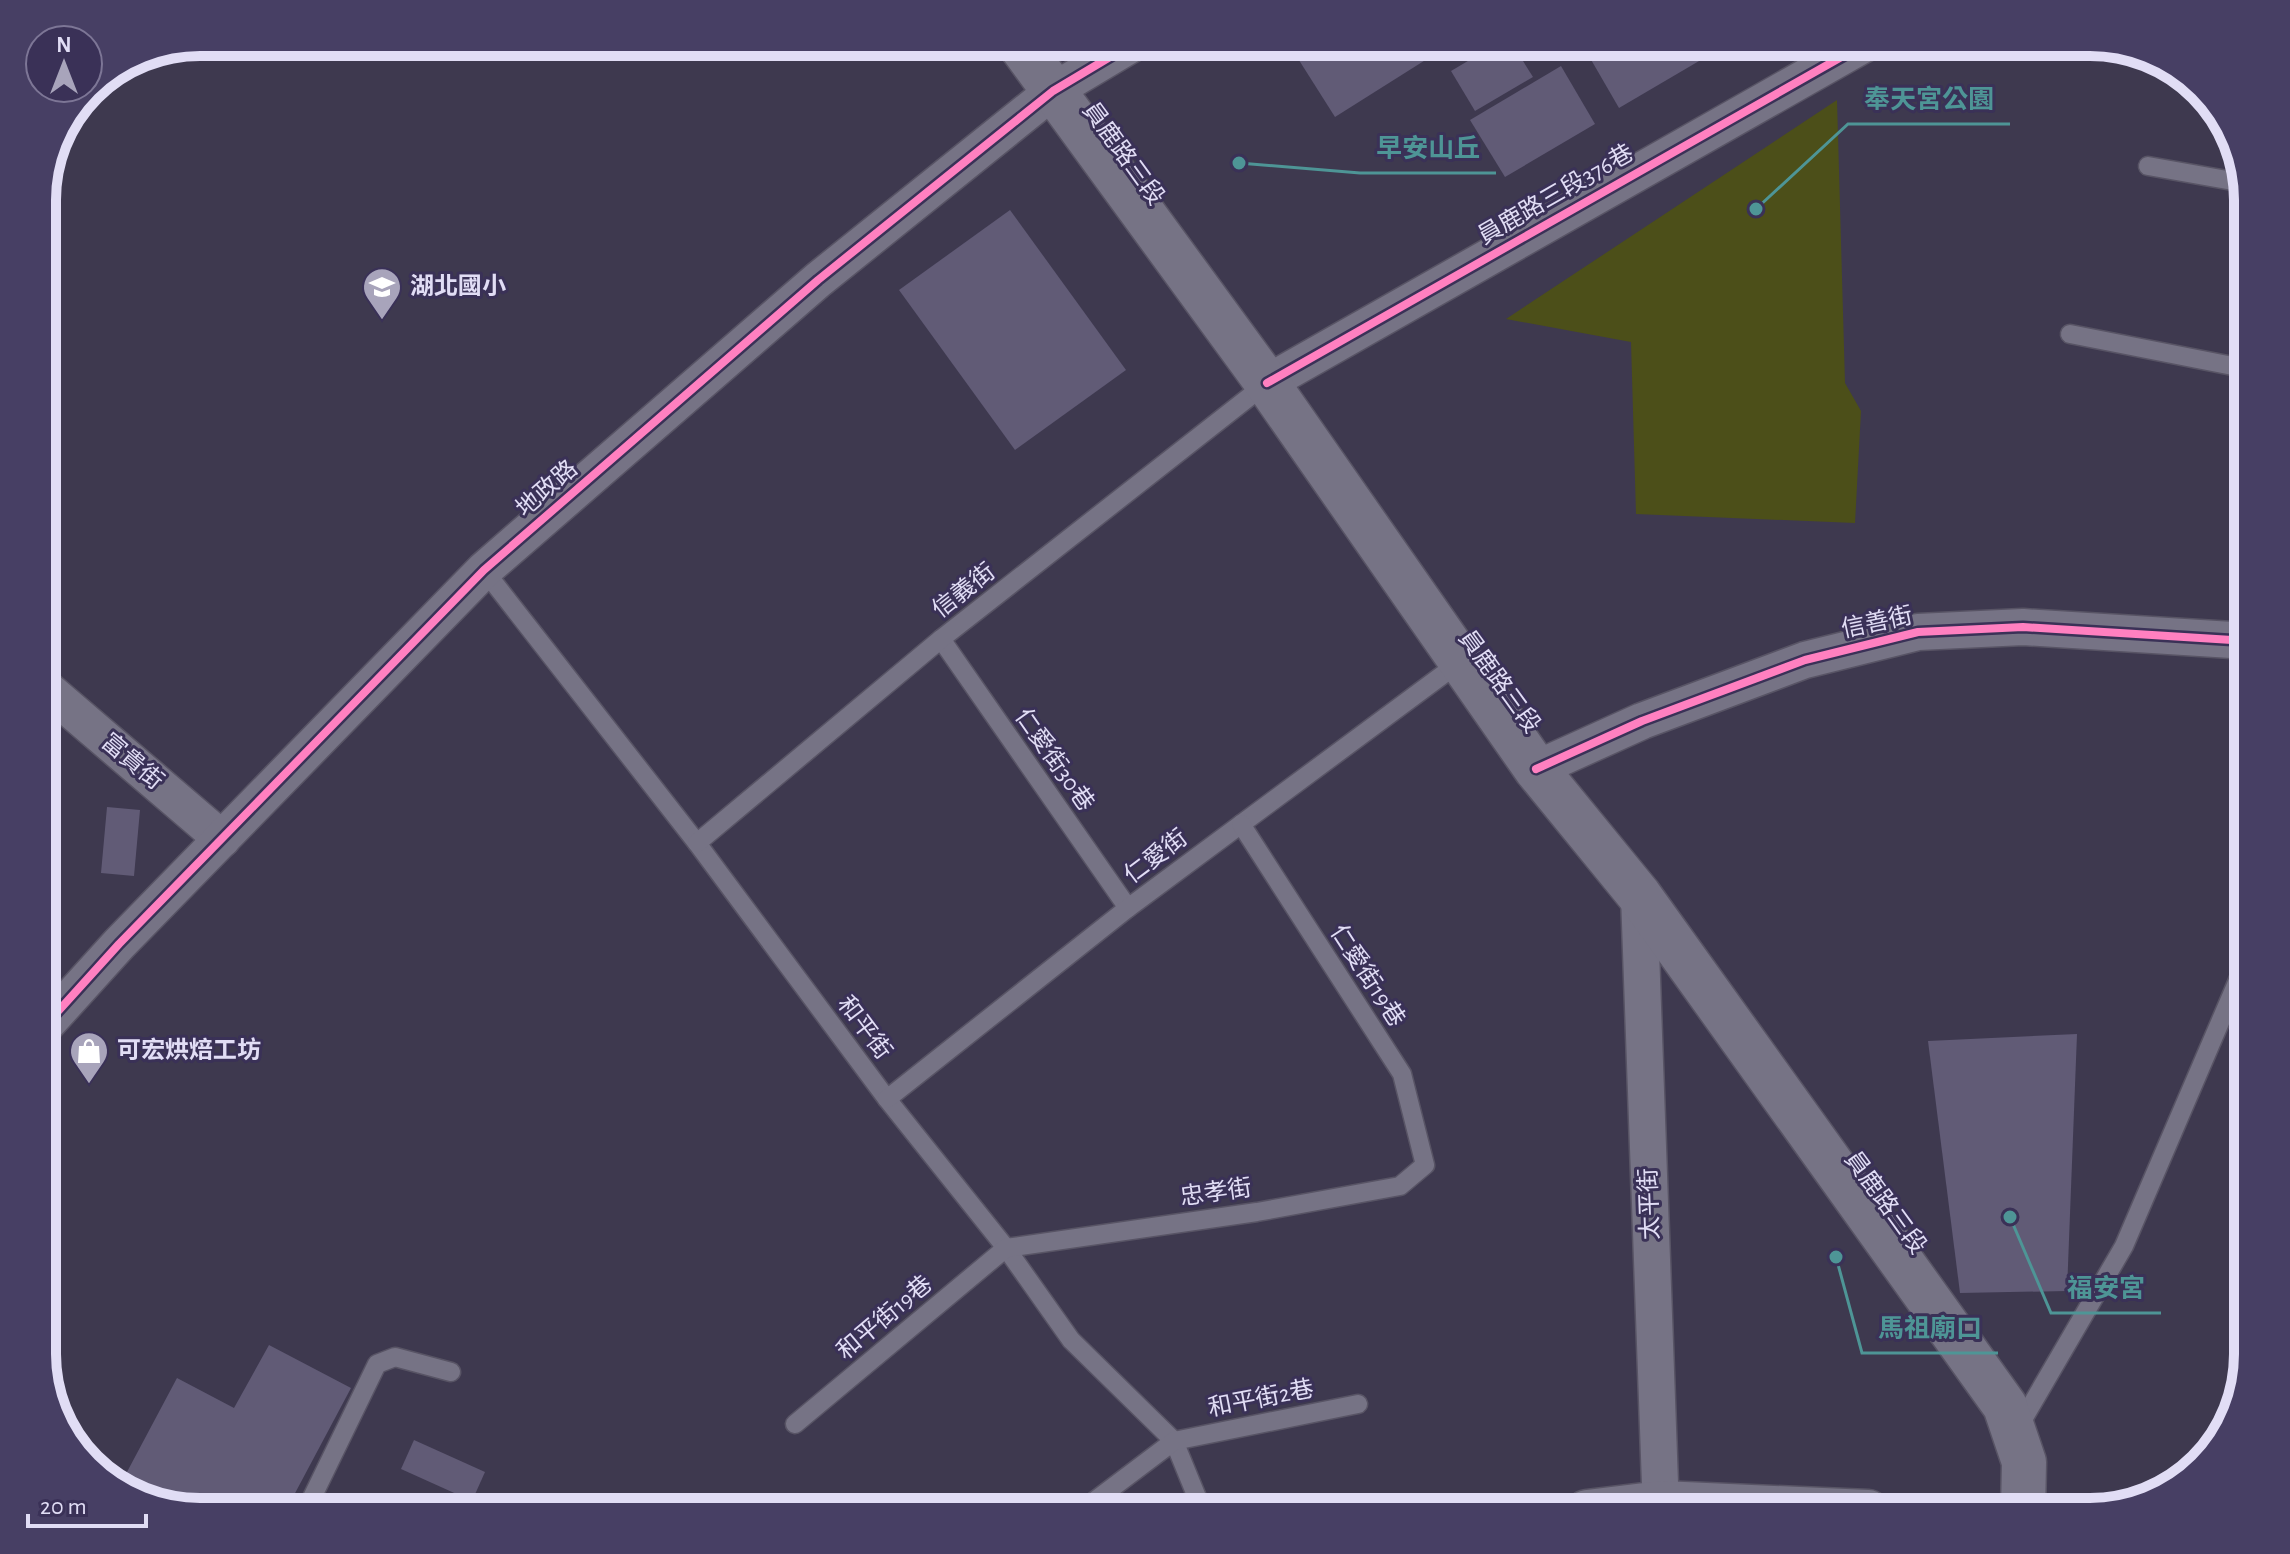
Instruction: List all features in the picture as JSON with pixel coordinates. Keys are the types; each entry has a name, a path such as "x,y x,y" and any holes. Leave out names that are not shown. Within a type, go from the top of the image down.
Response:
{"main road":[{"name":"員鹿路三段","path":"1028,56 1267,383 1536,769 1639,895 2005,1406 2024,1462 2023,1498"}],"street":[{"name":"地政路","path":"56,1014 484,570 818,280 1053,91 1112,56"},
{"name":"員鹿路三段376巷","path":"1267,383 1841,56"},
{"name":"信善街","path":"1536,769 1642,721 1805,660 1918,632 2023,627 2234,640"},
{"name":"富貴街","path":"56,697 222,839"},
{"name":"太平街","path":"1639,895 1661,1498"}],"lane":[{"path":"2148,166 2232,181"},
{"path":"2070,334 2234,366"},
{"name":"信義街","path":"697,843 941,639 1267,383"},
{"name":"和平街","path":"484,570 697,843 887,1099 1006,1248 1071,1340 1174,1441 1197,1498"},
{"name":"仁愛街30巷","path":"941,639 1128,908"},
{"name":"仁愛街","path":"887,1099 1128,908 1460,662"},
{"name":"仁愛街19巷","path":"1241,824 1402,1074 1425,1165"},
{"path":"2014,1434 2124,1246 2234,990"},
{"name":"忠孝街","path":"1006,1248 1257,1212 1400,1186 1425,1165"},
{"name":"和平街19巷","path":"795,1424 1006,1248"},
{"path":"312,1498 377,1364 395,1357 451,1372"},
{"name":"和平街2巷","path":"1174,1441 1358,1404"},
{"path":"1099,1498 1174,1441"}],"green space":[{"path":"1837,100 1845,383 1861,411 1855,523 1636,514 1631,342 1506,319"}],"building":[{"path":"1425,56 1427,59 1335,117 1297,57"},
{"path":"1476,56 1520,56 1533,77 1475,111 1451,71"},
{"path":"1589,56 1708,56 1619,108"},
{"path":"1561,66 1595,124 1505,177 1470,120"},
{"path":"1010,210 1126,370 1015,450 899,290"},
{"path":"107,807 140,810 134,876 101,873"},
{"path":"2077,1034 2067,1291 1960,1293 1928,1041"},
{"path":"269,1345 351,1388 292,1498 181,1497 154,1490 125,1477 177,1378 234,1408"},
{"path":"414,1440 485,1472 473,1498 465,1498 401,1469"}],"cycle path":[{"path":"56,1014 119,944 484,570 818,280 1053,91 1112,56"},
{"path":"1267,383 1843,56"},
{"path":"1536,769 1642,721 1805,660 1918,632 2023,627 2234,640"}],"place":[{"name":"早安山丘","path":"1239,163"},
{"name":"奉天宮公園","path":"1756,209"},
{"name":"湖北國小","path":"382,321"},
{"name":"可宏烘焙工坊","path":"89,1085"},
{"name":"福安宮","path":"2010,1217"},
{"name":"馬祖廟口","path":"1836,1257"}]}
